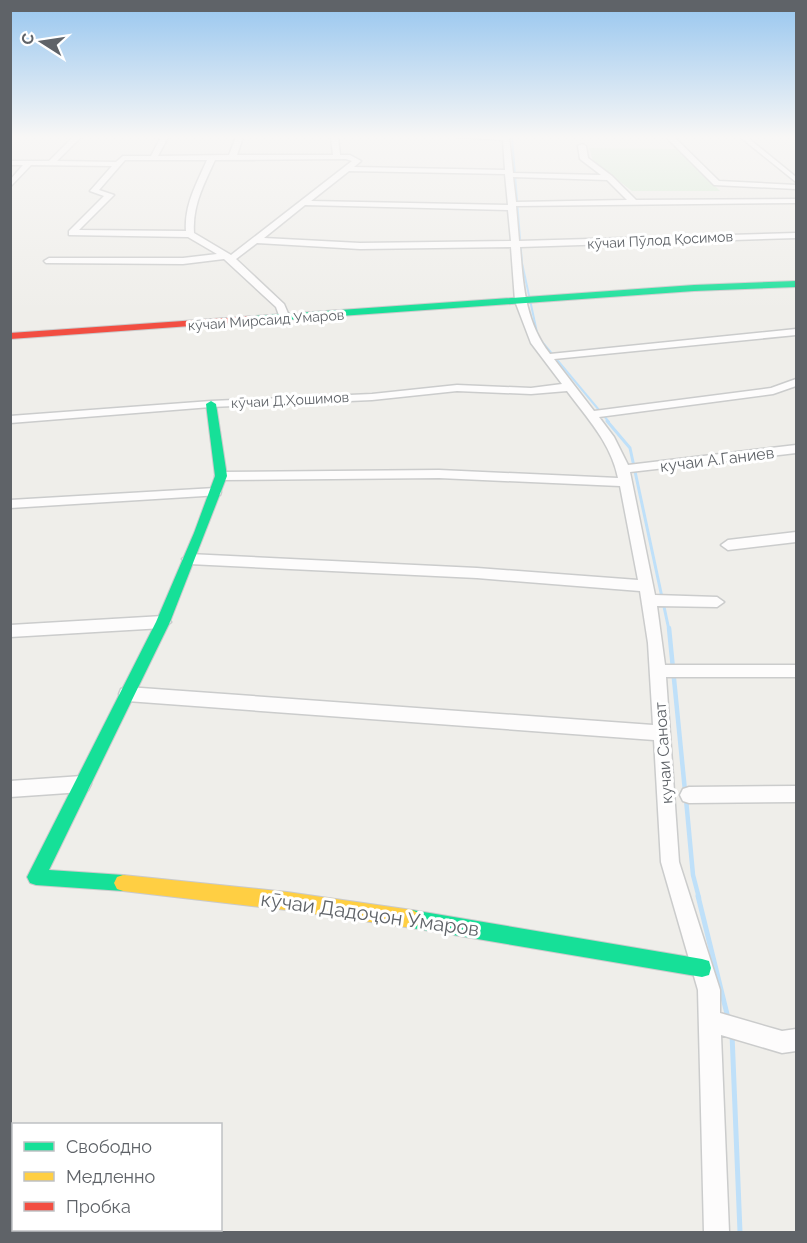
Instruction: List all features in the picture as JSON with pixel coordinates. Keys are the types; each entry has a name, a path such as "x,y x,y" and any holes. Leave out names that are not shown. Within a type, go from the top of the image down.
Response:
{"street":[{"path":"110,195 72,233 190,234 228,258 281,306 285,318"},
{"path":"190,234 189,218 195,195"},
{"path":"49,261 228,258 314,195"},
{"name":"кучаи Саноат","path":"513,195 526,301 536,343 552,356 570,387 598,414 629,472 656,597 669,671 662,733 670,861 709,990 723,1025 717,1233"},
{"path":"626,195 635,204"},
{"path":"303,203 515,205 796,201"},
{"name":"кӯчаи Пӯлод Қосимов","path":"254,240 360,246 519,244 796,235"},
{"name":"кӯчаи Мирсаид Умаров","path":"10,336 796,284"},
{"path":"552,356 796,332"},
{"path":"598,414 773,391 796,382"},
{"name":"кӯчаи Д.Ҳошимов","path":"10,420 211,404 372,397 458,388 531,391 570,387"},
{"path":"10,789 82,784 163,622 221,476 211,404"},
{"name":"кучаи А.Ганиев","path":"629,472 796,449"},
{"path":"221,476 629,472"},
{"path":"10,504 215,492"},
{"path":"728,544 796,537"},
{"path":"189,559 477,573 656,597 717,602"},
{"path":"10,631 163,622"},
{"path":"669,671 796,671"},
{"path":"127,694 662,733"},
{"name":"кӯчаи Дадоҷон Умаров","path":"82,784 36,877 121,882 385,914 702,968"},
{"path":"689,795 796,794"},
{"path":"723,1025 782,1042 796,1040"}],"waterway":[{"path":"517,195 522,263 538,337 609,422"},
{"path":"607,421 630,448 669,630"},
{"path":"669,628 685,791"},
{"path":"686,799 693,875 699,898"},
{"path":"698,896 728,1018"},
{"path":"732,1034 740,1232"}],"traffic: fast":[{"path":"255,319 694,288 796,284"},
{"path":"123,883 36,877 163,622 200,533 221,476 211,404"},
{"path":"412,919 702,968"}],"traffic: slow":[{"path":"123,883 287,901 412,919"}],"traffic: jam":[{"path":"10,336 255,319"}]}
